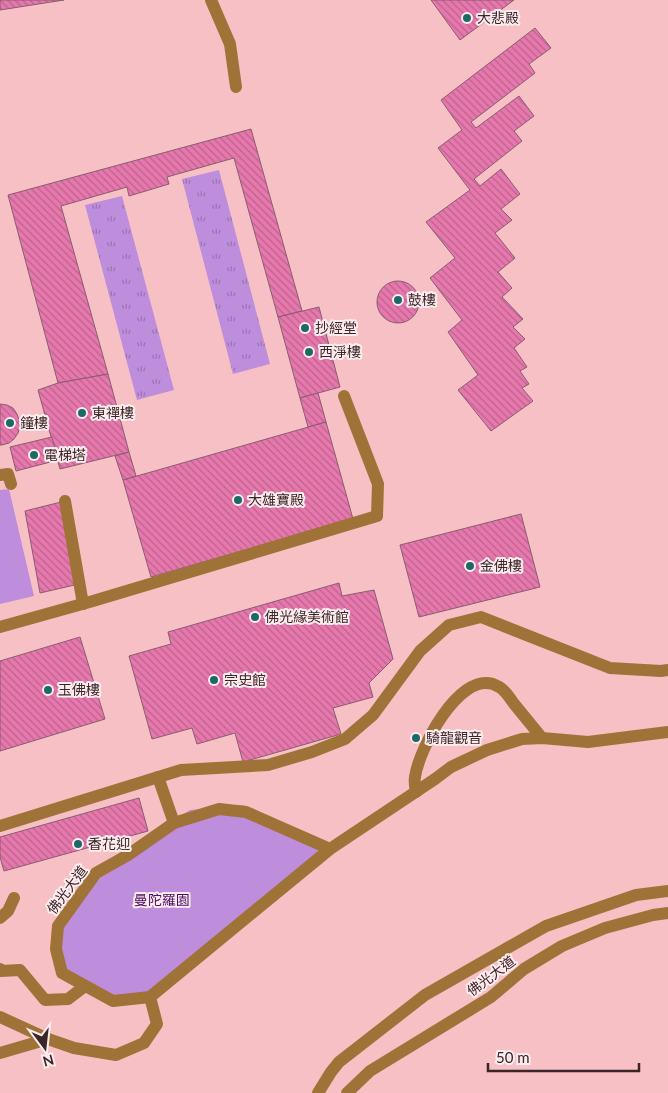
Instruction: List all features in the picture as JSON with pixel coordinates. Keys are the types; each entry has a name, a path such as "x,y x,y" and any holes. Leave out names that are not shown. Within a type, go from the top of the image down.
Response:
{"street":[{"path":"211,0 230,44 236,87"},
{"path":"0,627 377,516 378,484 344,396"},
{"path":"0,475 8,474 11,484"},
{"path":"64,501 83,604"},
{"path":"0,826 181,770 268,765 312,752 344,739 373,715 420,651 434,638 449,625 481,617 610,668 668,670"},
{"path":"416,792 414,784 415,775 427,743 452,702 474,685 482,683 502,688 542,738"},
{"path":"0,1017 48,1040 74,1048 116,1055 144,1043 157,1024 150,997 330,849 435,780 451,767 487,750 522,739 542,738 588,742 668,732"},
{"path":"158,777 174,823"},
{"name":"佛光大道","path":"150,997 114,1001 62,973 56,949 58,926 96,874 128,855 174,823 219,809 246,812 330,849"},
{"path":"318,1093 339,1062 434,990 546,926 636,895 668,890"},
{"path":"0,918 8,911 14,898"},
{"name":"佛光大道","path":"347,1093 370,1070 491,997 524,969 562,946 605,928 668,913"},
{"path":"0,969 1,971 20,970 45,1000 68,999 85,986"},
{"path":"0,1053 48,1040"}],"green space":[{"path":"219,170 270,364 233,374 182,179"},
{"path":"122,196 174,390 137,400 85,205"},
{"path":"9,489 34,596 0,604 0,490"},
{"name":"曼陀羅園","path":"243,805 324,850 146,994 114,998 66,971 60,949 60,928 121,852 190,810"}],"building":[{"path":"0,0 64,0 0,10"},
{"name":"大悲殿","path":"431,0 514,0 460,40"},
{"path":"535,28 551,48 529,64 535,73 471,122 476,128 519,96 534,116 514,131 522,141 474,179 480,186 501,169 520,194 501,209 512,220 495,233 515,258 498,272 512,288 502,297 523,319 513,327 525,339 514,348 527,367 520,371 529,384 522,388 533,401 491,431 458,390 478,375 448,332 462,320 430,278 455,258 426,222 470,190 438,148 462,130 441,100"},
{"path":"251,129 302,311 278,317 234,158 167,177 169,184 129,196 127,187 61,206 108,374 58,383 8,195"},
{"name":"鼓樓","path":"398,281 413,287 419,302 413,317 398,323 383,317 377,302 383,287"},
{"name":"西淨樓","path":"319,307 340,387 300,398 278,317"},
{"name":"東禪樓","path":"108,374 129,452 60,469 38,390 58,383"},
{"path":"318,393 326,422 308,427 300,398"},
{"name":"鐘樓","path":"0,404 13,408 17,414 20,427 14,439 2,445 0,445"},
{"name":"大雄寶殿","path":"326,422 353,519 151,577 123,480"},
{"name":"電梯塔","path":"52,437 58,460 16,471 10,447"},
{"path":"129,452 136,476 123,480 115,456"},
{"path":"65,501 79,584 40,593 25,511"},
{"name":"金佛樓","path":"521,514 540,587 419,617 400,545"},
{"path":"339,583 342,596 374,590 393,659 369,683 373,697 333,708 341,734 243,762 235,733 197,744 192,728 152,739 129,656 171,644 168,632"},
{"name":"玉佛樓","path":"80,637 105,719 0,751 0,661"},
{"name":"騎龍觀音","path":"416,733 420,736 416,744 411,741"},
{"path":"139,798 148,831 4,871 0,857 0,837"}],"place":[{"name":"大悲殿","path":"467,18"},
{"name":"鼓樓","path":"398,300"},
{"name":"抄經堂","path":"305,328"},
{"name":"西淨樓","path":"309,352"},
{"name":"東禪樓","path":"82,413"},
{"name":"鐘樓","path":"10,423"},
{"name":"電梯塔","path":"34,455"},
{"name":"大雄寶殿","path":"238,500"},
{"name":"金佛樓","path":"470,566"},
{"name":"佛光緣美術館","path":"255,617"},
{"name":"宗史館","path":"214,680"},
{"name":"玉佛樓","path":"48,690"},
{"name":"騎龍觀音","path":"416,738"},
{"name":"香花迎","path":"78,844"}]}
